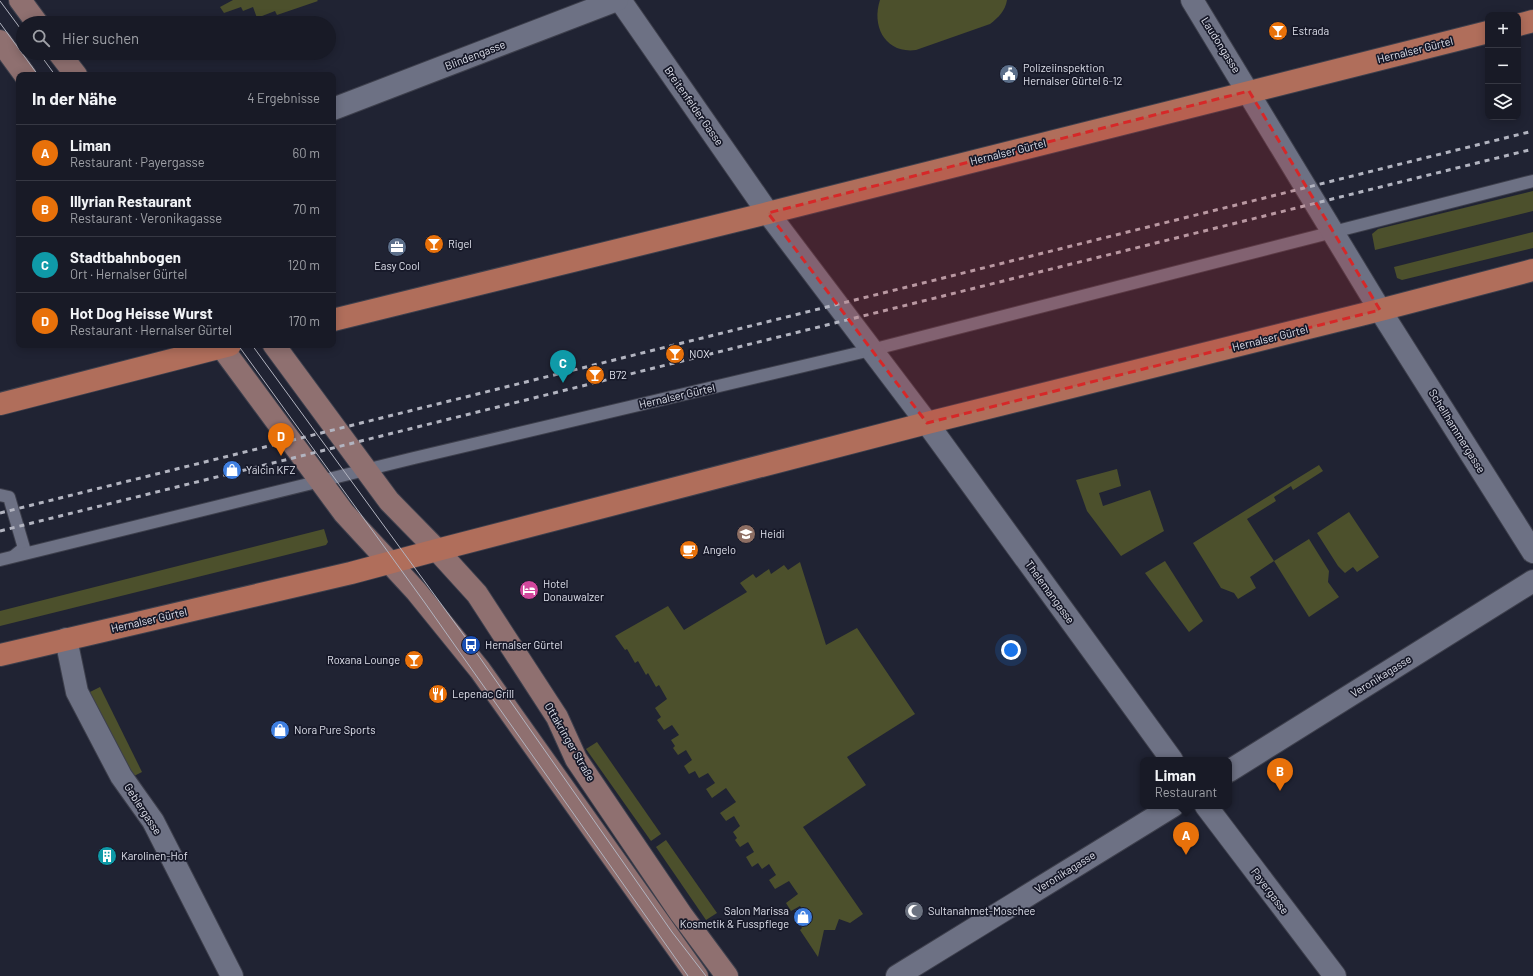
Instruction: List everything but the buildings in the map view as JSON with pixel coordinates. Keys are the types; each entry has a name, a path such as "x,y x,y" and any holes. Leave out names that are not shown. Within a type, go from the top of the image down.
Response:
{"main road":[{"path":"20,0 32,16"},
{"path":"1521,24 1533,21"},
{"name":"Hernalser Gürtel","path":"336,319 768,213 1485,33"},
{"path":"0,40 23,72"},
{"path":"65,60 74,72"},
{"name":"Hernalser Gürtel","path":"0,655 391,563 927,423 1380,310 1533,270"},
{"path":"0,404 216,348"},
{"path":"225,348 344,513 391,563 480,670 697,976"},
{"path":"276,348 389,501 437,550"},
{"name":"Ottakringer Straße","path":"437,550 477,594 557,717 576,759 681,914 728,976"}],"street":[{"name":"Blindengasse","path":"336,108 618,0"},
{"name":"Breitenfelder Gasse","path":"618,0 768,213"},
{"name":"Laudongasse","path":"1192,0 1249,91"},
{"path":"1249,91 1380,310"},
{"path":"768,213 927,423"},
{"name":"Schellhammergasse","path":"1380,310 1533,552"},
{"name":"Thelemangasse","path":"927,423 1170,757"},
{"name":"Veronikagasse","path":"1232,769 1533,581"},
{"name":"Geblergasse","path":"66,639 78,692 84,705 121,776 153,820 232,976"},
{"name":"Veronikagasse","path":"896,976 1168,809"},
{"name":"Payergasse","path":"1208,809 1335,976"}],"lane":[{"name":"Hernalser Gürtel","path":"0,560 366,470 871,350 1533,181"},
{"path":"0,495 9,497 24,548 14,556"}],"highlighted area":[{"path":"1249,91 1380,310 927,423 768,213"}],"green space":[{"path":"233,0 318,1 277,15 275,11 262,16 256,16 253,7 243,11 241,7 224,13 220,7"},
{"path":"880,0 1007,0 1001,14 990,24 916,50 905,50 896,48 883,37 878,20"},
{"path":"1533,191 1533,211 1375,250 1372,234 1378,229"},
{"path":"1533,232 1533,248 1402,280 1397,278 1394,267"},
{"path":"1319,465 1323,471 1293,490 1291,486 1274,497 1276,501 1247,519 1274,561 1250,577 1256,588 1238,599 1234,593 1221,588 1193,543"},
{"path":"1117,469 1121,486 1099,493 1103,506 1150,490 1164,531 1121,556 1087,511 1076,480"},
{"path":"1349,512 1379,557 1357,572 1353,567 1345,573 1338,566 1317,533"},
{"path":"324,529 328,542 326,545 0,626 0,611"},
{"path":"1309,539 1329,571 1328,582 1339,597 1309,617 1274,561"},
{"path":"1165,561 1203,621 1189,632 1145,573"},
{"path":"800,562 826,645 857,628 915,714 847,757 866,785 803,827 863,914 850,923 839,919 835,930 824,930 818,957 800,930 802,928 798,921 806,915 800,906 791,911 786,903 798,894 789,881 775,889 769,880 776,875 769,864 762,869 758,863 752,867 746,857 754,852 748,842 740,847 735,840 737,838 733,832 740,826 734,816 726,821 720,813 736,802 726,788 712,798 706,789 715,783 708,773 699,778 695,771 689,774 684,766 692,760 686,750 678,755 673,748 675,746 671,740 679,735 672,725 664,730 657,720 661,717 655,708 667,699 659,685 656,687 648,673 646,675 638,661 635,663 627,649 625,650 615,636 668,606 684,630 747,592 740,583 753,574 756,578 769,569 771,574 784,565 788,570"},
{"path":"100,687 142,772 132,777 92,705 90,692"},
{"path":"597,742 661,834 651,841 586,749"},
{"path":"666,840 717,913 706,920 656,847"}],"tram line":[{"path":"0,1 16,23"},
{"path":"0,23 16,45"},
{"path":"27,60 36,72"},
{"path":"44,60 53,72"},
{"path":"240,348 425,603 688,976"},
{"path":"254,348 471,645 672,932 706,976"}],"railway":[{"path":"0,513 1533,131"},
{"path":"0,531 1533,149"}],"place":[{"name":"Estrada","path":"1278,31"},
{"name":"Polizeiinspektion Hernalser Gürtel 6-12","path":"1009,74"},
{"name":"Rigel","path":"434,244"},
{"name":"Easy Cool","path":"397,247"},
{"name":"NOX","path":"675,354"},
{"name":"B72","path":"595,375"},
{"name":"Stadtbahnbogen","path":"563,383"},
{"name":"Hot Dog Heisse Wurst","path":"281,456"},
{"name":"Yalcin KFZ","path":"232,470"},
{"name":"Heidi","path":"746,534"},
{"name":"Angelo","path":"689,550"},
{"name":"Hotel Donauwalzer","path":"529,590"},
{"name":"Hernalser Gürtel","path":"471,645"},
{"name":"Roxana Lounge","path":"414,660"},
{"name":"Lepenac Grill","path":"438,694"},
{"name":"Nora Pure Sports","path":"280,730"},
{"name":"Illyrian Restaurant","path":"1280,791"},
{"name":"Liman","path":"1186,855"},
{"name":"Karolinen-Hof","path":"107,856"},
{"name":"Sultanahmet-Moschee","path":"914,911"},
{"name":"Salon Marissa Kosmetik & Fusspflege","path":"803,917"}]}
